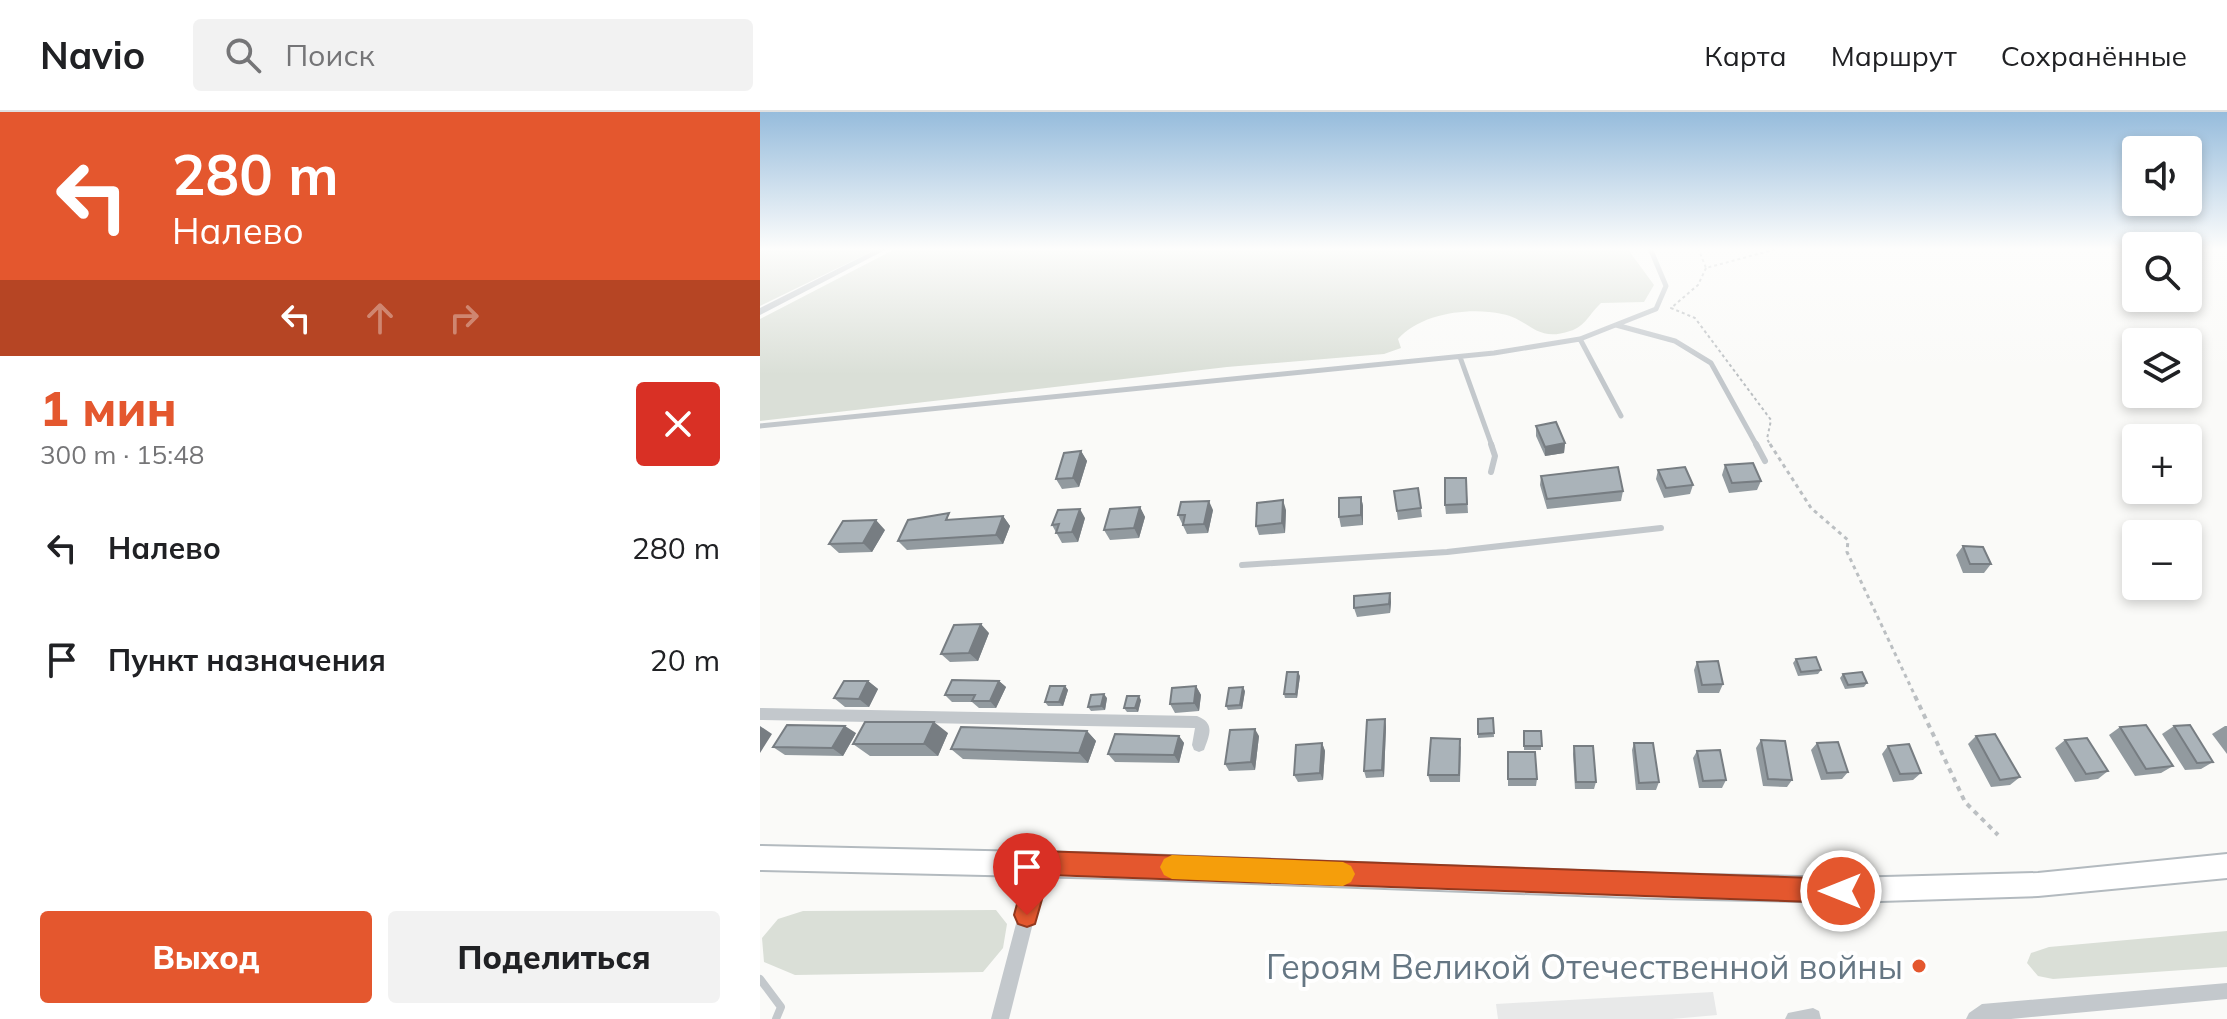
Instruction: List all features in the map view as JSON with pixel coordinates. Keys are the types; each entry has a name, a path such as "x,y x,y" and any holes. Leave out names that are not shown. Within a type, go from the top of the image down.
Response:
{"main road":[{"path":"760,858 1040,863 1837,891 2028,884 2227,866"}],"street":[{"path":"760,312 802,290"},
{"path":"760,714 1197,722 1203,726 1199,745"},
{"path":"1000,1019 1040,863"},
{"path":"1975,1019 1982,1013 2227,991"},
{"path":"1794,1019 1813,1017"}],"lane":[{"path":"760,426 1481,354 1580,339 1656,309 1665,290"},
{"path":"1616,325 1675,341 1711,363 1765,461"},
{"path":"1580,339 1621,416"},
{"path":"1481,354 1484,361"},
{"path":"1460,357 1495,456 1491,472"},
{"path":"1242,565 1447,552 1661,528"},
{"path":"760,979 781,1007 776,1019"}],"path":[{"path":"1696,290 1673,303 1671,308 1695,318 1727,357 1771,420 1767,439 1798,492 1834,532 1848,540 1847,552 1965,802 1998,835"}],"shaded area":[{"path":"760,290 792,290 760,306"},
{"path":"815,290 1651,290 1644,302 1601,303 1580,326 1558,334 1540,332 1502,314 1461,312 1419,323 1398,339 1401,348 1384,354 1227,367 760,421 760,319"},
{"path":"996,910 1007,924 1003,948 983,972 795,975 764,962 762,938 778,919 803,911"},
{"path":"2227,931 2227,967 2053,979 2038,976 2027,963 2031,953 2049,947"},
{"path":"1713,992 1717,1015 1672,1019 1498,1019 1496,1004"}],"building":[{"path":"1556,422 1565,443 1545,447 1536,426"},
{"path":"1081,451 1073,478 1056,479 1064,453"},
{"path":"1753,463 1761,481 1732,483 1725,465"},
{"path":"1618,467 1623,491 1547,499 1541,476"},
{"path":"1685,467 1693,485 1666,488 1658,470"},
{"path":"1445,478 1466,478 1467,504 1445,505"},
{"path":"1418,488 1421,508 1397,511 1394,491"},
{"path":"1361,497 1361,515 1339,517 1339,498"},
{"path":"1283,500 1282,523 1256,526 1257,503"},
{"path":"1209,501 1204,524 1183,525 1185,515 1178,515 1181,502"},
{"path":"1140,507 1134,528 1104,530 1110,509"},
{"path":"1080,509 1072,532 1056,533 1059,524 1052,525 1058,510"},
{"path":"949,513 946,520 1003,516 996,535 898,541 908,520"},
{"path":"876,520 863,543 829,544 843,521"},
{"path":"1963,546 1983,547 1991,564 1970,564"},
{"path":"1390,593 1389,604 1354,608 1354,596"},
{"path":"981,624 969,653 941,654 954,625"},
{"path":"1816,657 1821,670 1801,672 1796,659"},
{"path":"1718,661 1723,684 1702,685 1697,662"},
{"path":"1287,672 1298,672 1296,694 1284,694"},
{"path":"1862,672 1867,683 1848,685 1843,674"},
{"path":"952,680 999,681 990,701 972,701 975,695 945,695"},
{"path":"844,681 868,681 859,699 834,698"},
{"path":"1050,686 1065,686 1059,702 1045,702"},
{"path":"1196,686 1194,703 1170,704 1172,688"},
{"path":"1243,687 1240,705 1226,706 1229,688"},
{"path":"1104,694 1101,706 1088,707 1091,695"},
{"path":"1127,696 1139,696 1135,708 1124,708"},
{"path":"1493,718 1494,733 1478,734 1478,719"},
{"path":"1385,719 1382,770 1364,771 1367,720"},
{"path":"865,722 934,722 924,744 853,744"},
{"path":"787,725 845,726 832,748 773,747"},
{"path":"2146,725 2173,766 2146,769 2120,727"},
{"path":"2190,725 2213,762 2197,763 2174,726"},
{"path":"961,727 1087,731 1079,753 951,749"},
{"path":"1255,729 1251,762 1225,764 1230,730"},
{"path":"1524,731 1541,731 1542,746 1524,746"},
{"path":"1115,734 1179,736 1174,755 1108,754"},
{"path":"1995,734 2020,777 2000,780 1976,736"},
{"path":"1431,738 1460,739 1459,775 1428,775"},
{"path":"2087,738 2108,771 2086,774 2065,740"},
{"path":"1761,740 1785,741 1792,780 1768,779"},
{"path":"1838,742 1848,772 1827,773 1817,743"},
{"path":"1322,743 1320,773 1294,775 1296,745"},
{"path":"1634,743 1653,743 1659,782 1639,783"},
{"path":"1909,744 1921,773 1900,774 1888,746"},
{"path":"1574,746 1593,746 1596,782 1576,782"},
{"path":"1720,750 1726,780 1703,781 1697,751"},
{"path":"1508,752 1535,752 1537,779 1508,779"}],"slow traffic":[{"path":"1172,867 1343,874"}],"place":[{"name":"Героям Великой Отечественной войны","path":"1919,966"}],"route":[{"path":"1027,915 1040,863 1841,891"}]}
